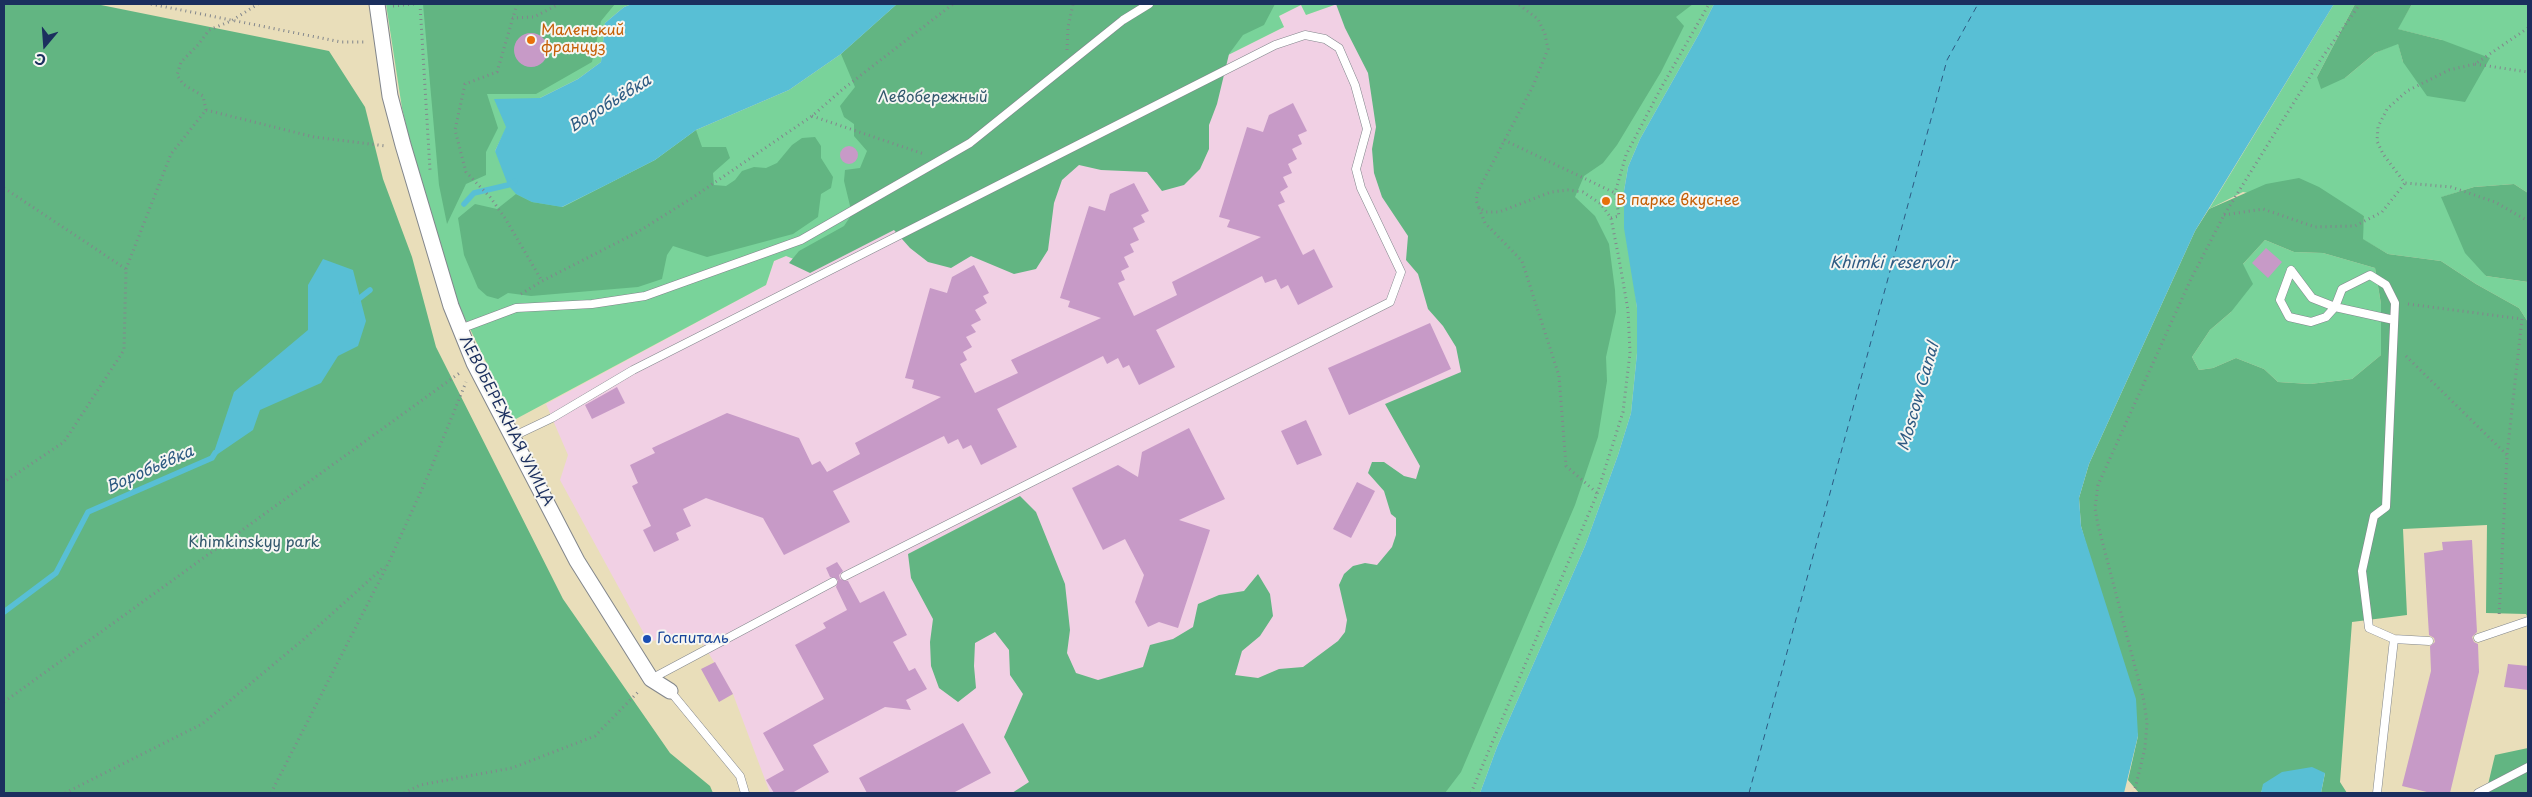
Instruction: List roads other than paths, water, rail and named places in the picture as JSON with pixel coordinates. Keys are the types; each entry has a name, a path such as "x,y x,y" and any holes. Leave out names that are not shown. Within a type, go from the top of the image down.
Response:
{"street":[{"name":"ЛЕВОБЕРЕЖНАЯ УЛИЦА","path":"384,5 382,39 390,96 420,209 460,329 474,363 577,561 651,679 670,691"}],"lane":[{"path":"460,329 516,308 592,304 645,296 801,240 970,142 1123,20 1149,4"},
{"path":"512,437 552,418 651,361 1275,45 1305,35 1325,39 1339,48 1355,85 1367,129 1356,169 1360,188 1401,272 1390,302 845,576"},
{"path":"2394,320 2335,307 2312,298 2291,270 2280,300 2289,317 2311,322 2326,317 2335,307 2342,289 2370,275 2386,285 2394,303 2394,320 2386,507 2374,516 2362,571 2369,628 2394,639 2430,641"},
{"path":"651,679 833,582"},
{"path":"2478,638 2528,621"},
{"path":"2377,793 2394,639"},
{"path":"670,691 740,776 746,793"},
{"path":"2478,793 2528,767"}],"water":[{"path":"632,4 897,4 841,54 789,90 696,130 655,160 562,207 532,202 516,194 508,185 495,151 506,127 494,99 540,98 578,79 601,62 605,23 624,7"},
{"name":"Khimki reservoir","path":"1714,4 2334,4 2195,231 2089,464 2079,498 2081,526 2136,699 2138,736 2124,793 1480,793 1497,747 1585,546 1631,413 1637,353 1637,308 1624,228 1624,191 1628,167 1640,139"},
{"path":"323,259 353,270 366,321 358,346 338,356 321,383 260,410 253,430 212,458 234,392 308,330 308,285"},
{"path":"2312,767 2325,773 2321,793 2261,793 2263,784 2282,772"}],"waterway":[{"name":"Воробьёвка","path":"464,204 474,193 508,185 515,181"},
{"name":"Воробьёвка","path":"356,301 370,290"},
{"name":"Воробьёвка","path":"4,612 56,573 88,512 212,458 215,453"}],"place":[{"name":"Маленький француз","path":"531,40"},
{"name":"В парке вкуснее","path":"1606,201"},
{"name":"Госпиталь","path":"647,639"}],"park label":[{"name":"Левобережный","path":"933,98"},
{"name":"Khimkinskyy park","path":"254,543"}],"water label":[{"name":"Moscow Canal","path":"1919,397"}]}
